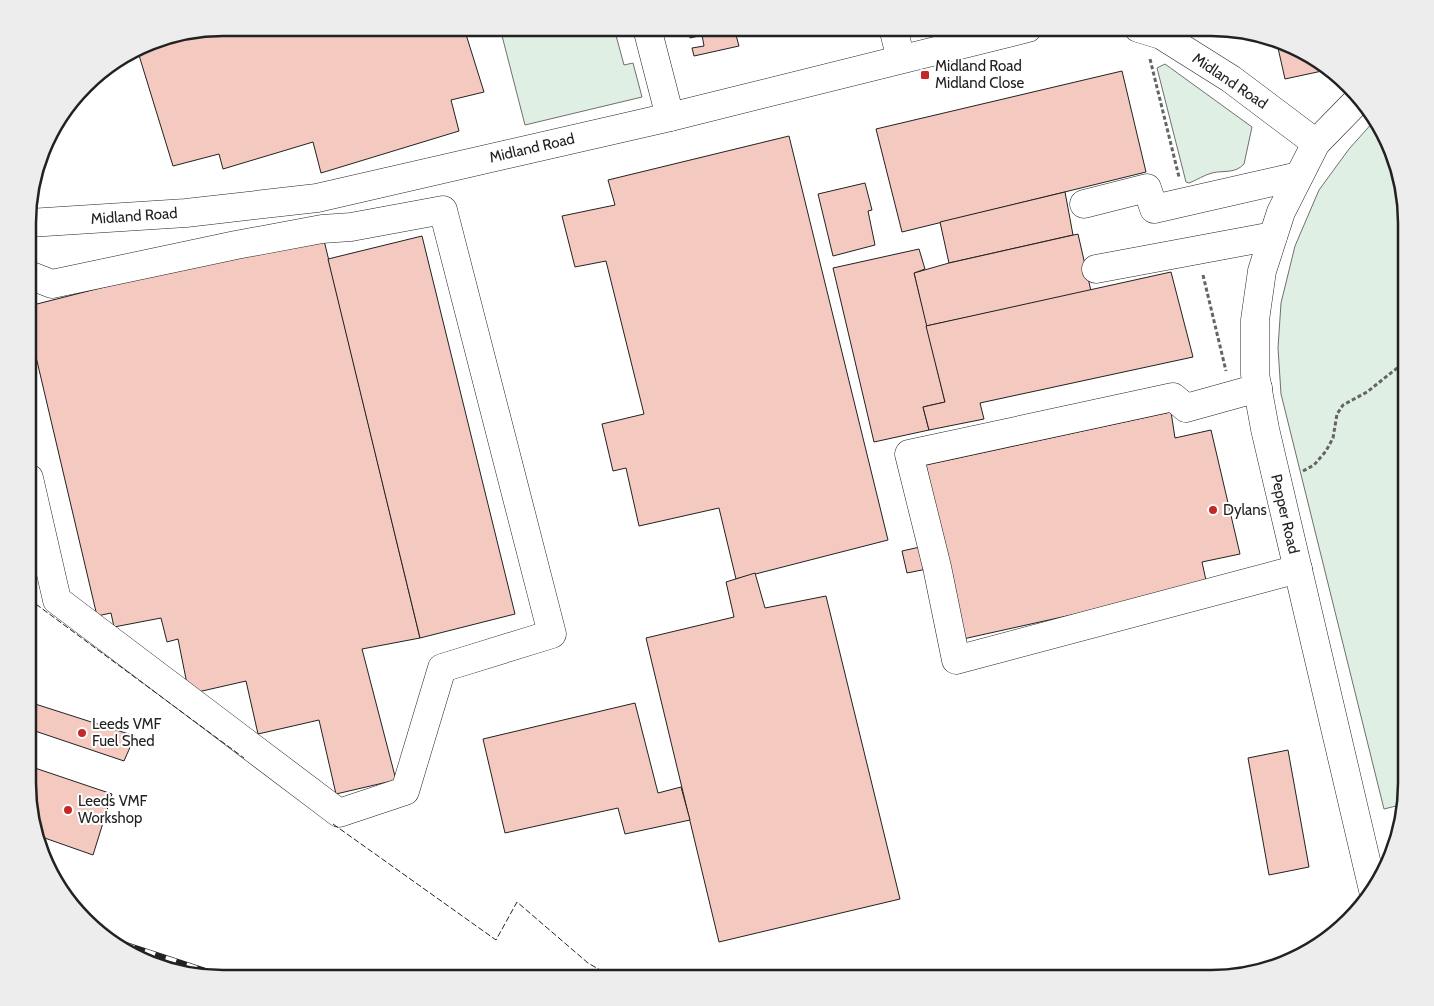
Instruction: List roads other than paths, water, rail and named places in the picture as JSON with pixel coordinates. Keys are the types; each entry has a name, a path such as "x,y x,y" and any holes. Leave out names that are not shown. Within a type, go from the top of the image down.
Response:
{"street":[{"path":"649,36 670,117"},
{"path":"895,36 901,59"},
{"name":"Midland Road","path":"36,224 186,213 317,198 670,117 995,36"},
{"name":"Midland Road","path":"1163,36 1231,79 1316,142"},
{"name":"Pepper Road","path":"1354,104 1316,142 1281,212 1262,271 1255,320 1255,374 1265,429 1370,881"},
{"path":"36,507 58,600 339,813 405,791 442,668 552,634 443,210 435,170"},
{"path":"1084,204 1147,188 1154,209 1299,176"},
{"path":"36,278 52,284 322,228 351,228 443,210"},
{"path":"1096,269 1273,236"},
{"path":"1258,388 1186,408 1173,397 909,454 937,567 956,660 1298,569"}],"railway":[{"path":"135,947 196,967"}],"place":[{"name":"Midland Road Midland Close","path":"925,75"},
{"name":"Dylans","path":"1213,510"},
{"name":"Leeds VMF Fuel Shed","path":"82,733"},
{"name":"Leeds VMF Workshop","path":"68,810"}]}
